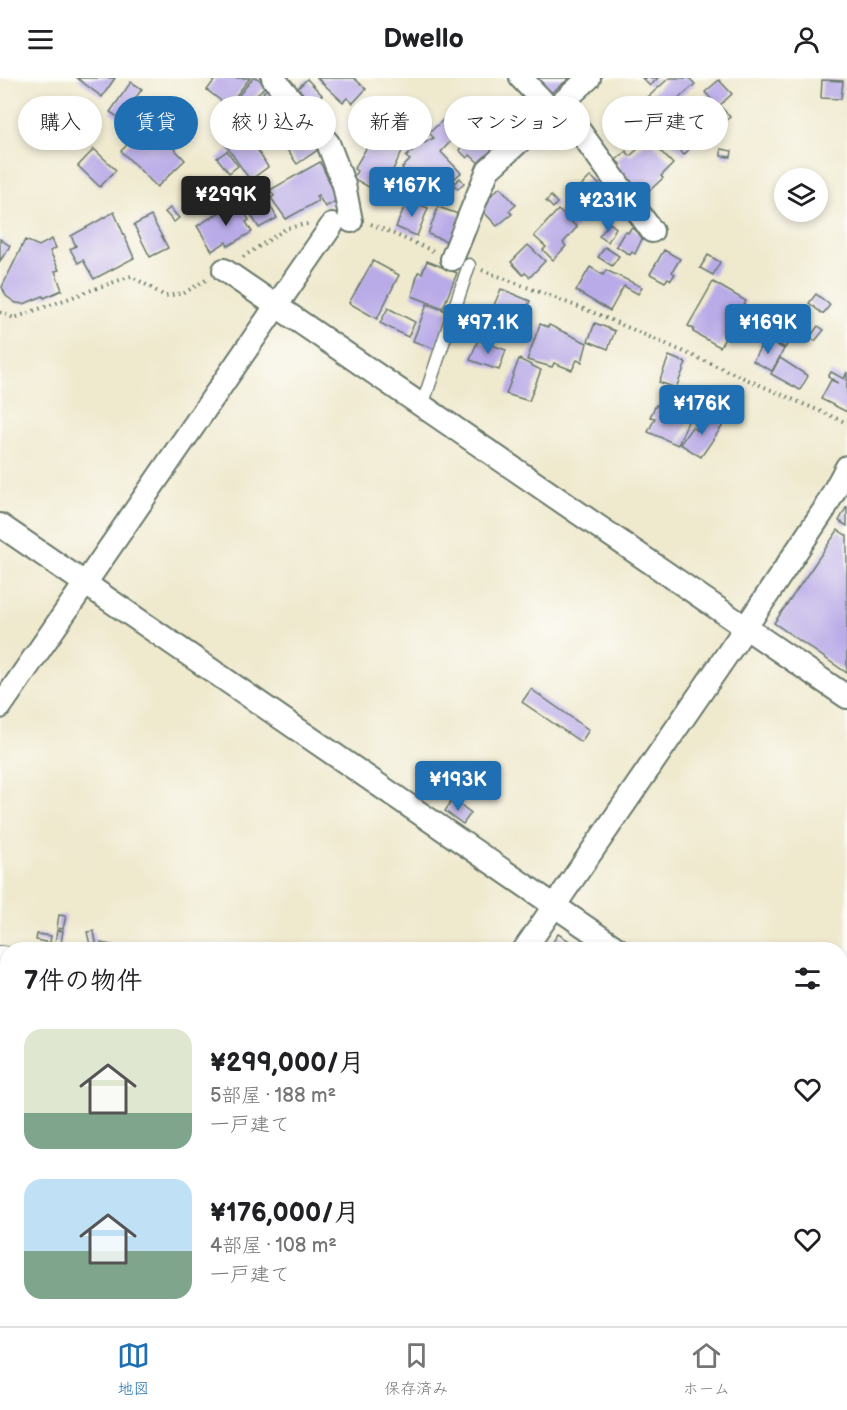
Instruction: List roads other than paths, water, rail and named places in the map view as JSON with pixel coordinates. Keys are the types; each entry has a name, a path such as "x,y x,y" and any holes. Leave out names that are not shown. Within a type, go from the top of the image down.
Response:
{"street":[{"path":"0,707 87,585 276,307 341,223 344,185 328,142 273,78"},
{"path":"520,78 542,96"},
{"path":"569,96 589,78"},
{"path":"460,262 488,171 511,150"},
{"path":"589,150 652,231"},
{"path":"224,270 847,697"},
{"path":"529,942 746,627 824,510 847,467"},
{"path":"0,525 607,942"}],"lane":[{"path":"422,406 460,262"}]}
